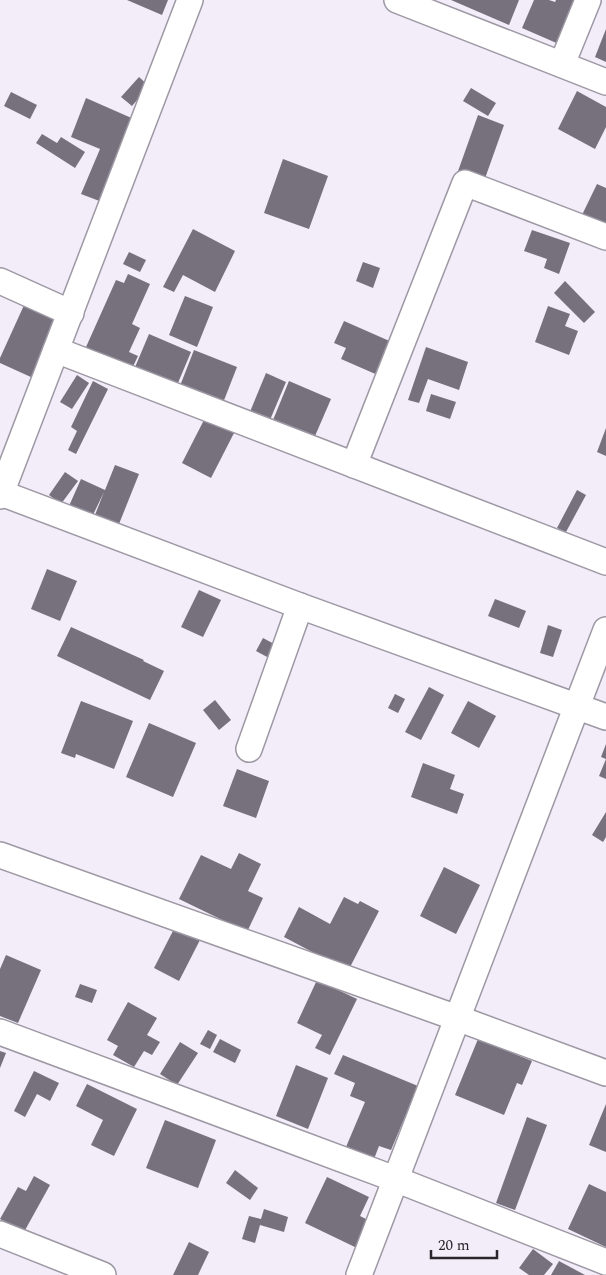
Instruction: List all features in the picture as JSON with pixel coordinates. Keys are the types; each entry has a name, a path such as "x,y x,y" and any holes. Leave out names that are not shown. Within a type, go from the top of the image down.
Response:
{"street":[{"path":"190,0 0,495 606,717"},
{"path":"397,0 606,82"},
{"path":"562,64 588,0"},
{"path":"354,465 465,183 606,237"},
{"path":"0,282 71,312"},
{"path":"56,350 606,562"},
{"path":"249,749 300,606"},
{"path":"359,1275 606,630"},
{"path":"0,855 606,1073"},
{"path":"0,1032 395,1179 606,1262"},
{"path":"0,1234 103,1275"}],"building":[{"path":"127,0 168,0 162,15"},
{"path":"451,0 519,0 509,25"},
{"path":"534,0 555,2 556,0 580,0 561,45 522,28"},
{"path":"606,29 606,62 595,57"},
{"path":"139,77 149,86 132,106 121,97"},
{"path":"471,88 496,103 488,116 463,101"},
{"path":"577,91 606,107 606,127 595,149 558,129"},
{"path":"11,92 37,105 30,119 4,106"},
{"path":"86,98 136,120 102,202 81,194 100,149 71,137"},
{"path":"478,115 504,125 483,184 457,174"},
{"path":"42,134 57,143 61,137 85,152 75,168 36,143"},
{"path":"283,159 328,176 309,229 264,213"},
{"path":"597,184 606,188 606,229 581,217"},
{"path":"193,229 235,251 215,292 183,275 174,292 163,287"},
{"path":"532,230 570,243 559,274 544,268 547,259 524,251"},
{"path":"129,252 146,260 140,272 123,264"},
{"path":"363,262 380,268 373,288 356,281"},
{"path":"128,274 150,284 132,324 140,328 129,352 138,356 128,377 82,356 116,280 124,283"},
{"path":"565,281 595,312 584,323 554,293"},
{"path":"185,296 213,307 197,347 169,335"},
{"path":"25,303 60,318 33,378 0,363 0,358"},
{"path":"548,306 570,314 565,326 578,331 569,355 535,342"},
{"path":"344,321 394,343 380,376 341,359 346,348 334,343"},
{"path":"149,334 191,352 175,390 133,372"},
{"path":"426,347 468,362 459,390 428,379 419,403 408,400"},
{"path":"194,350 237,367 221,408 178,391"},
{"path":"266,373 286,382 267,427 247,419"},
{"path":"77,375 89,383 72,409 60,402"},
{"path":"93,381 108,389 76,454 68,450 77,431 71,427"},
{"path":"289,381 331,399 312,443 271,425"},
{"path":"431,394 456,402 450,419 426,411"},
{"path":"205,418 234,433 211,478 182,463"},
{"path":"606,428 606,456 597,452"},
{"path":"115,465 139,474 117,529 93,520 104,492 92,517 69,506 81,479 105,490"},
{"path":"65,472 78,481 61,504 49,495"},
{"path":"577,490 586,495 566,532 557,528"},
{"path":"47,569 77,581 60,621 31,609"},
{"path":"199,590 221,600 203,637 181,627"},
{"path":"495,599 526,611 519,628 488,616"},
{"path":"548,625 562,630 553,657 540,653"},
{"path":"71,627 164,671 150,700 57,656"},
{"path":"263,638 276,645 269,658 256,651"},
{"path":"429,687 444,695 421,740 405,732"},
{"path":"395,694 405,699 398,713 388,708"},
{"path":"215,700 231,720 219,730 203,710"},
{"path":"81,701 133,721 114,769 76,754 75,758 61,753"},
{"path":"468,701 496,716 479,748 451,733"},
{"path":"149,723 196,743 173,797 126,777"},
{"path":"606,744 606,759 601,757"},
{"path":"606,759 606,779 599,776"},
{"path":"423,763 455,775 450,789 464,794 457,814 411,797"},
{"path":"237,769 269,781 256,818 223,806"},
{"path":"606,812 606,837 603,842 592,835"},
{"path":"239,853 261,864 248,891 263,898 247,932 179,899 201,855 231,869"},
{"path":"444,867 480,885 456,934 420,916"},
{"path":"344,897 358,904 360,901 379,911 348,971 284,937 299,907 330,924"},
{"path":"175,927 200,940 179,981 154,968"},
{"path":"6,955 41,970 18,1023 0,1016 0,969"},
{"path":"317,980 357,999 330,1055 315,1048 322,1035 297,1023"},
{"path":"80,984 97,990 92,1003 75,997"},
{"path":"128,1002 157,1018 147,1035 160,1042 152,1055 144,1051 134,1067 113,1055 118,1046 107,1040"},
{"path":"208,1030 217,1035 210,1049 200,1044"},
{"path":"220,1039 241,1050 235,1063 213,1052"},
{"path":"478,1039 532,1061 522,1085 517,1083 504,1115 455,1095"},
{"path":"180,1042 198,1053 177,1085 160,1074"},
{"path":"0,1051 6,1053 0,1068"},
{"path":"343,1055 418,1086 391,1150 379,1146 374,1159 346,1147 365,1102 350,1096 355,1083 334,1074"},
{"path":"296,1065 328,1078 308,1129 276,1116"},
{"path":"34,1071 59,1083 50,1101 37,1094 25,1117 14,1111"},
{"path":"87,1084 137,1109 114,1156 91,1145 103,1120 76,1106"},
{"path":"606,1104 606,1152 589,1145"},
{"path":"527,1117 547,1125 515,1210 496,1203"},
{"path":"165,1120 216,1140 198,1188 146,1168"},
{"path":"235,1170 258,1188 250,1200 226,1183"},
{"path":"34,1176 50,1185 24,1232 0,1219 18,1187 26,1191"},
{"path":"327,1177 369,1197 360,1216 372,1222 359,1249 305,1223"},
{"path":"589,1184 606,1192 606,1247 568,1229"},
{"path":"264,1209 288,1217 284,1232 260,1225 255,1243 242,1239 249,1216 261,1219"},
{"path":"189,1242 209,1252 198,1275 173,1275"},
{"path":"533,1249 553,1264 544,1275 529,1275 519,1268"},
{"path":"559,1261 585,1275 551,1275"}]}
